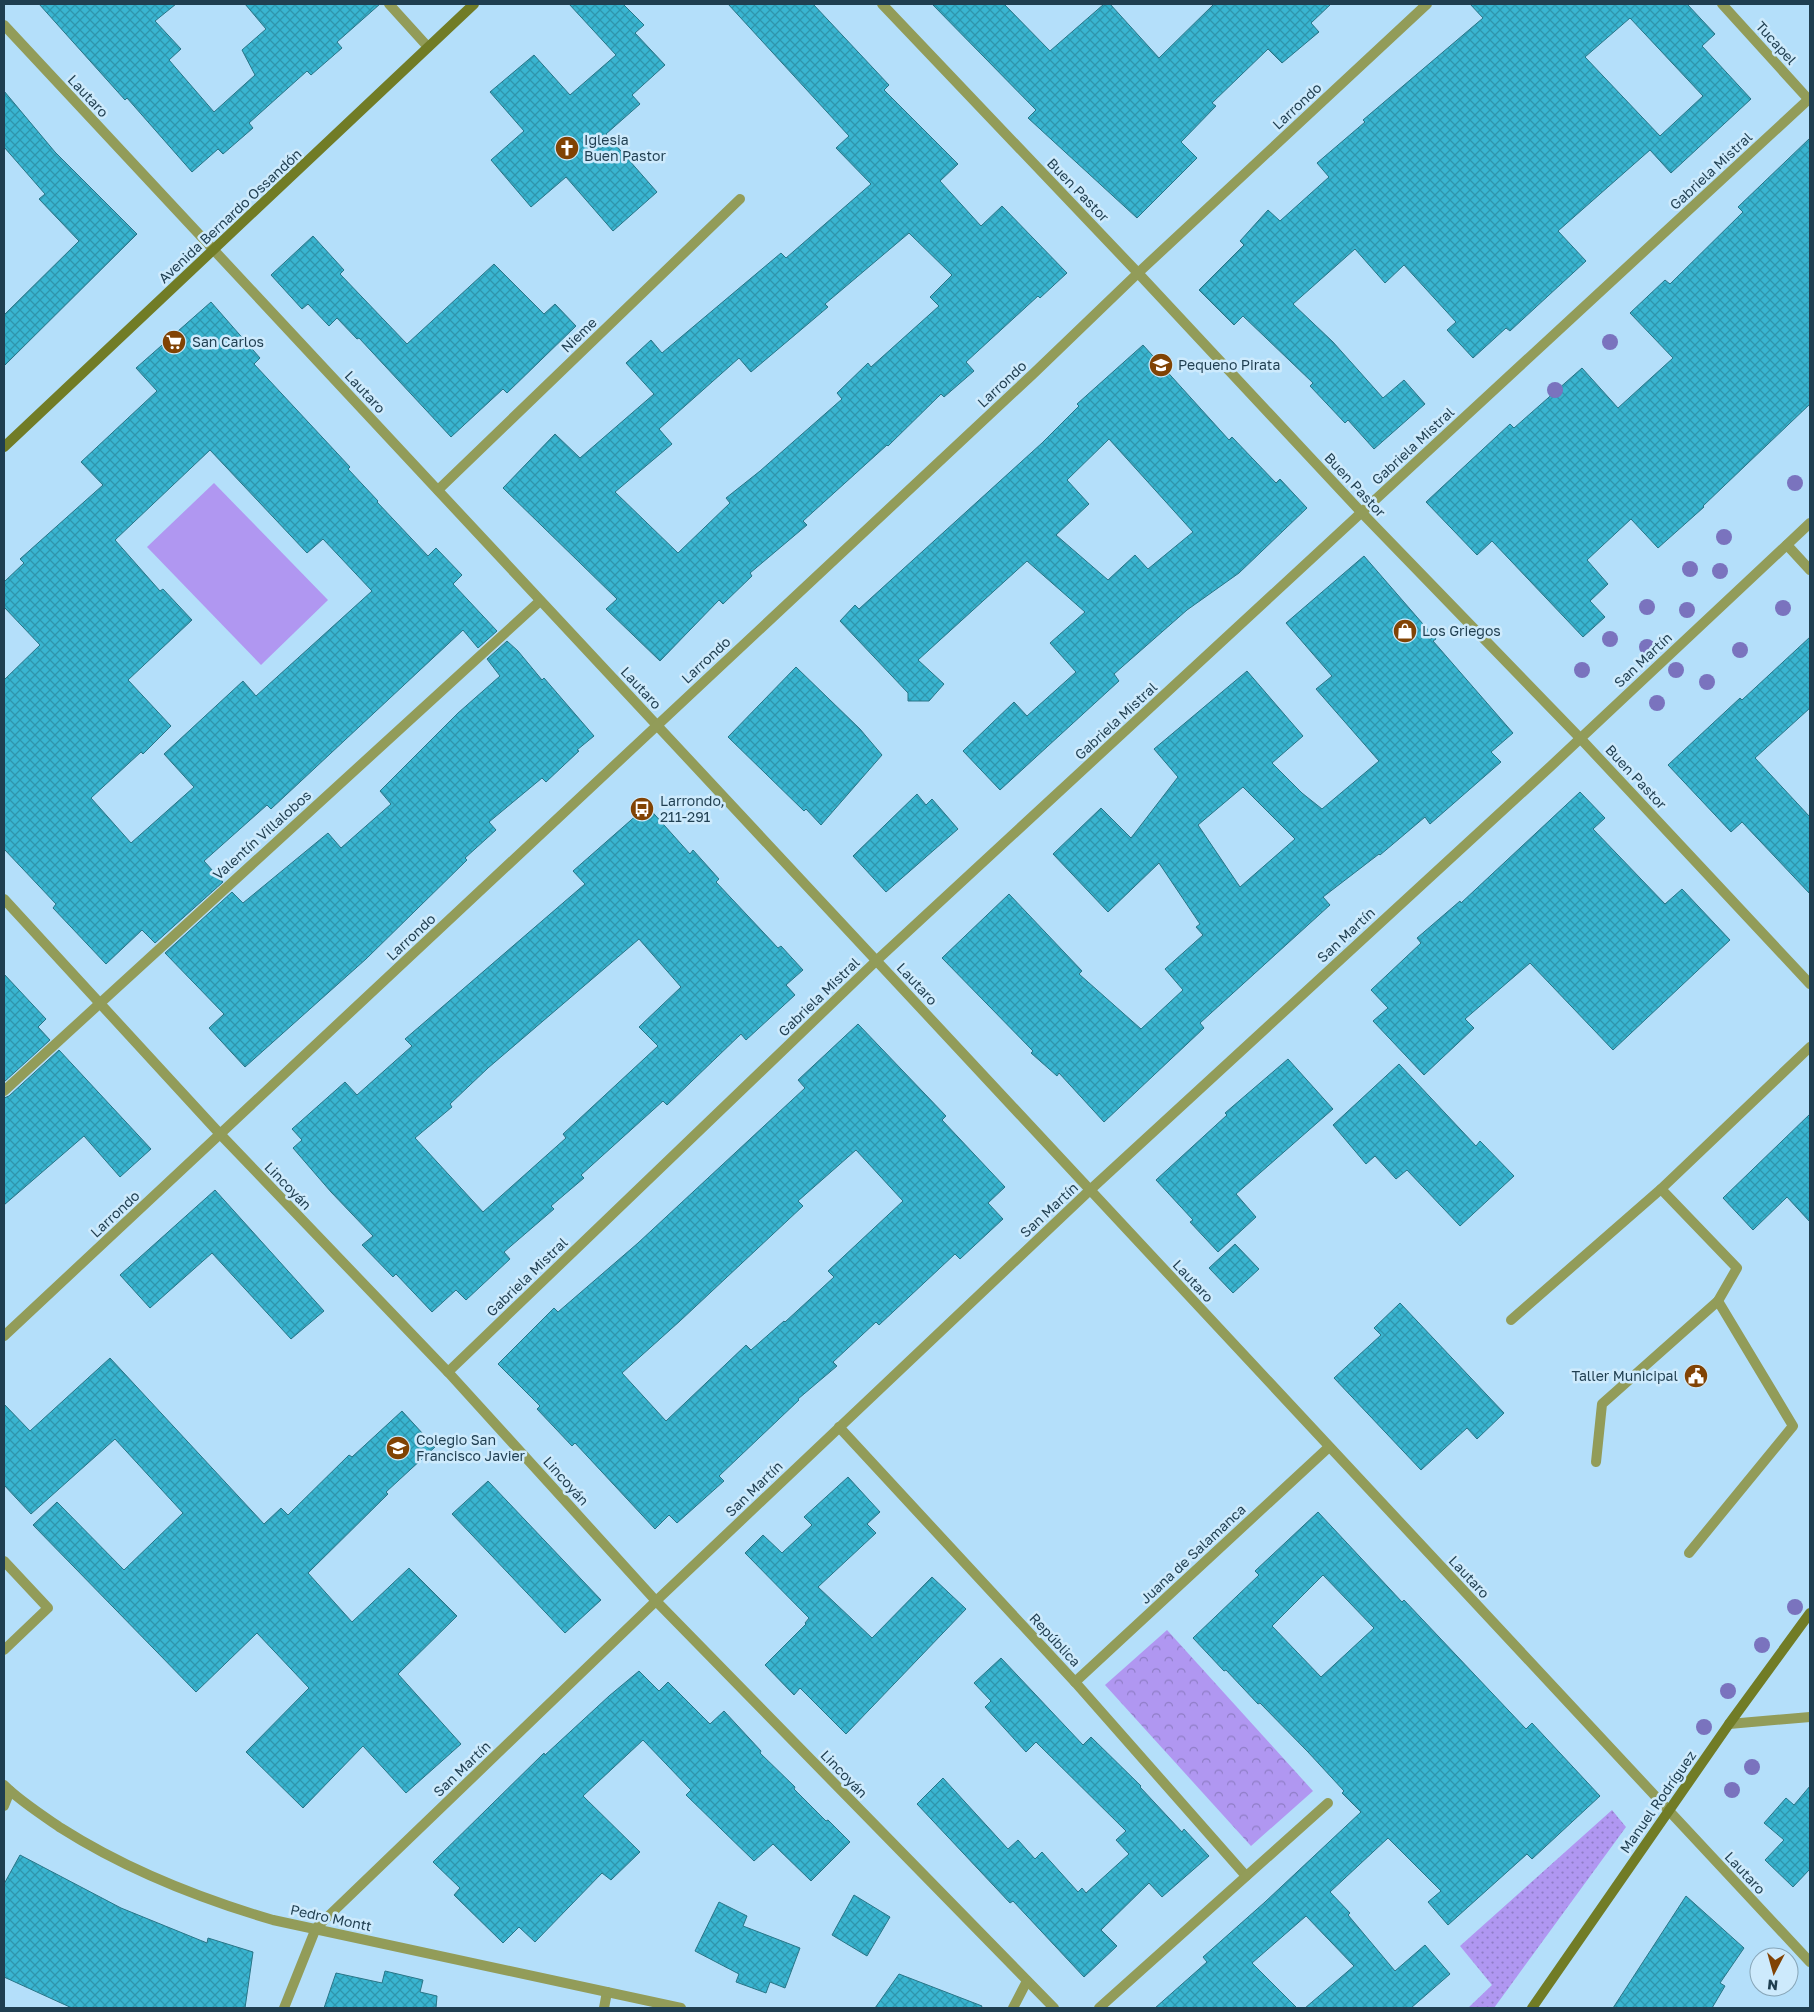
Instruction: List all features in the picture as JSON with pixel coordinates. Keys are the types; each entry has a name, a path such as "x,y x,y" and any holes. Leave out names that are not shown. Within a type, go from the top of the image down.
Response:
{"main road":[{"name":"Avenida Bernardo Ossandón","path":"4,447 133,323 214,251 474,4"},
{"name":"Manuel Rodríguez","path":"1532,2008 1728,1724 1810,1613"}],"street":[{"path":"389,4 428,46"},
{"name":"Buen Pastor","path":"882,4 1138,272 1362,513 1580,738 1810,984"},
{"name":"Larrondo","path":"4,1336 1018,388 1138,272 1427,4"},
{"name":"Tucapel","path":"1722,4 1810,99"},
{"name":"Lautaro","path":"4,25 1668,1812 1810,1962"},
{"name":"Gabriela Mistral","path":"448,1372 876,962 1810,99"},
{"name":"Nieme","path":"438,490 740,199"},
{"name":"San Martín","path":"316,1928 838,1428 1090,1190 1810,523"},
{"path":"1787,545 1810,570"},
{"name":"Valentín Villalobos","path":"4,1091 540,600"},
{"name":"Lincoyán","path":"4,899 220,1134 448,1372 656,1602 1054,2008"},
{"path":"1511,1320 1661,1189 1810,1047"},
{"path":"1596,1462 1602,1404 1718,1301 1737,1268 1661,1189"},
{"path":"1689,1553 1793,1426 1718,1301"},
{"name":"República","path":"838,1428 1076,1682 1246,1876"},
{"name":"Juana de Salamanca","path":"1076,1682 1328,1447"},
{"path":"4,1561 48,1608 4,1650"},
{"path":"1728,1724 1810,1717"},
{"path":"4,1806 7,1788"},
{"name":"Pedro Montt","path":"7,1788 89,1845 140,1872 223,1906 273,1920 681,2008"},
{"path":"1099,2008 1328,1802"},
{"path":"284,2008 316,1928"},
{"path":"1013,2008 1028,1981"},
{"path":"604,2008 607,1992"}],"green space":[{"path":"214,483 328,600 261,665 147,547"},
{"path":"1167,1630 1313,1791 1251,1846 1105,1685"},
{"path":"1612,1810 1626,1827 1494,2008 1468,2008 1492,1985 1460,1946"}],"building":[{"path":"39,4 176,4 155,21 181,49 169,60 214,112 255,75 242,50 266,29 245,4 380,4 337,42 342,48 311,75 307,71 249,123 253,128 223,154 218,149 192,172 127,98 125,100"},
{"path":"569,4 623,4 644,25 635,33 665,65 632,95 640,104 606,134 657,192 613,231 566,177 531,207 491,160 524,131 490,92 534,55 570,95 616,55"},
{"path":"728,4 813,4 889,85 884,90 958,164 940,181 981,226 1002,206 1067,273 1040,298 1038,296 966,362 974,371 944,397 941,394 888,446 803,521 807,525 750,573 752,576 723,604 719,600 660,661 606,609 617,599 503,488 555,434 580,458 654,394 626,363 651,340 662,353 781,253 786,258 871,184 836,148 849,136","holes":["909,233 952,275 930,297 939,306 871,367 868,363 837,393 842,399 760,471 726,498 730,503 678,553 615,492 672,444 659,429 739,358 751,372 828,307 825,304"]},
{"path":"932,4 1004,4 1050,51 1104,4 1110,4 1159,58 1214,4 1331,4 1311,23 1319,32 1282,63 1268,49 1212,103 1216,106 1181,142 1197,158 1137,218 1028,118 1036,110"},
{"path":"1470,4 1687,4 1715,34 1702,46 1751,99 1671,173 1650,150 1558,231 1586,261 1510,331 1506,328 1473,358 1447,330 1456,322 1404,265 1385,283 1355,249 1293,304 1333,342 1383,398 1404,380 1425,404 1374,449 1348,420 1345,423 1310,386 1313,383 1243,316 1234,325 1199,290 1244,245 1240,241 1268,210 1280,221 1329,177 1317,163 1365,122 1363,120 1483,18","holes":["1630,18 1703,96 1660,136 1585,57"]},
{"path":"4,91 55,152 137,234 4,366 4,315 79,241 39,199 45,194 4,147"},
{"path":"1810,138 1810,404 1704,507 1658,548 1631,519 1587,560 1608,584 1590,601 1605,617 1583,637 1492,541 1477,555 1426,502 1510,424 1514,428 1582,368 1618,408 1673,358 1630,313 1665,280 1670,284 1743,212 1738,207"},
{"path":"313,236 344,270 340,274 407,344 494,264 544,314 555,304 576,326 507,393 503,389 451,437 359,338 357,339 337,318 329,326 308,304 302,309 271,275"},
{"path":"211,302 260,358 254,364 350,467 348,469 377,502 428,556 436,548 462,575 453,584 497,631 478,648 463,630 271,809 267,805 204,861 223,882 155,943 142,930 106,964 53,908 56,904 4,849 4,680 40,645 4,607 4,582 24,563 20,559 103,485 81,462 157,391 136,368","holes":["210,450 307,553 323,539 372,591 256,696 243,681 164,754 194,787 131,843 91,798 141,752 143,754 171,726 128,680 192,620 163,589 160,591 115,540"]},
{"path":"1143,345 1229,440 1232,437 1276,483 1280,479 1307,508 1239,573 1187,610 1114,674 1119,681 1000,790 963,751 1014,702 1027,716 1076,672 1050,643 1085,612 1027,561 918,660 944,684 929,701 908,701 908,693 840,621 855,605 859,609 1042,443 1079,406 1077,404","holes":["1109,439 1193,532 1148,569 1135,555 1108,580 1056,535 1089,504 1067,480"]},
{"path":"1364,556 1436,639 1433,641 1513,733 1491,752 1501,762 1430,824 1425,817 1380,855 1323,897 1330,905 1200,1023 1204,1028 1104,1122 1059,1073 1057,1076 1031,1053 1033,1051 942,958 1009,894 1082,971 1079,974 1141,1029 1183,990 1165,969 1203,935 1196,927 1200,924 1159,863 1108,912 1053,854 1101,808 1131,838 1178,777 1154,749 1247,671 1303,736 1272,763 1302,793 1322,809 1379,761 1316,689 1332,676 1286,623","holes":["1243,787 1295,839 1240,887 1198,825"]},
{"path":"1810,637 1810,708 1755,758 1810,817 1810,894 1742,822 1731,832 1668,765 1740,698 1742,700"},
{"path":"507,641 518,651 542,680 544,678 594,736 577,750 579,751 546,782 542,778 489,822 496,830 465,858 467,860 366,959 245,1067 209,1028 224,1014 165,953 232,892 243,903 328,833 341,848 391,804 380,791 458,713 500,676 487,659"},
{"path":"796,667 860,729 882,755 821,825 806,809 804,811 728,737"},
{"path":"1580,792 1605,818 1593,829 1665,904 1682,889 1730,940 1613,1050 1530,963 1465,1019 1474,1028 1424,1075 1373,1021 1388,1008 1371,990 1421,943 1417,938 1460,901 1461,903"},
{"path":"917,794 926,805 932,799 958,829 886,892 853,856"},
{"path":"647,806 690,854 693,850 719,879 716,882 778,948 781,946 803,970 786,985 795,995 746,1040 741,1034 667,1105 663,1101 581,1175 584,1178 551,1206 554,1209 504,1252 510,1259 466,1300 456,1290 432,1312 396,1274 393,1277 362,1245 373,1236 293,1148 302,1140 292,1129 345,1082 357,1095 412,1046 405,1039 585,884 573,871","holes":["639,939 681,987 639,1027 658,1046 563,1134 566,1138 483,1212 415,1138 452,1107 450,1104 488,1068"]},
{"path":"4,974 46,1019 38,1027 50,1040 4,1082"},
{"path":"858,1024 946,1116 942,1120 1005,1187 988,1203 1003,1219 960,1259 955,1254 879,1325 876,1322 833,1362 837,1366 798,1399 719,1476 724,1481 677,1523 669,1515 655,1529 575,1443 572,1446 537,1409 540,1406 498,1364 554,1308 558,1312 638,1243 805,1088 798,1080","holes":["856,1150 903,1201 828,1271 834,1277 751,1350 746,1345 666,1421 622,1373 803,1206 798,1201"]},
{"path":"59,1050 151,1149 120,1177 84,1136 4,1205 4,1098 9,1096"},
{"path":"1288,1059 1333,1109 1236,1194 1256,1217 1218,1252 1190,1222 1193,1220 1156,1180 1227,1115 1225,1113"},
{"path":"1399,1064 1476,1146 1480,1141 1514,1176 1460,1226 1407,1170 1396,1179 1375,1156 1366,1164 1333,1125"},
{"path":"1810,1114 1810,1222 1787,1197 1753,1230 1723,1198"},
{"path":"215,1190 324,1311 291,1339 212,1253 150,1308 120,1275"},
{"path":"1235,1244 1259,1269 1233,1293 1209,1268"},
{"path":"1400,1303 1504,1413 1477,1439 1467,1428 1421,1470 1334,1378 1381,1335 1374,1328"},
{"path":"110,1358 264,1524 281,1508 288,1515 349,1455 352,1457 402,1411 435,1447 386,1492 388,1494 308,1573 352,1622 409,1568 457,1616 398,1674 461,1744 406,1793 363,1746 303,1808 246,1752 309,1688 257,1633 196,1692 33,1525 57,1502 124,1570 183,1513 115,1439 31,1514 4,1485 4,1404 30,1431"},
{"path":"848,1477 880,1512 867,1524 876,1533 818,1587 872,1638 932,1577 966,1609 846,1734 800,1688 794,1695 765,1665 806,1624 809,1618 745,1553 763,1535 782,1553 812,1525 804,1517"},
{"path":"488,1481 601,1600 565,1633 452,1514"},
{"path":"1318,1512 1402,1602 1404,1600 1526,1729 1532,1723 1600,1796 1532,1859 1527,1854 1448,1925 1428,1902 1441,1891 1388,1838 1330,1892 1350,1913 1348,1915 1395,1971 1425,1945 1450,1974 1411,2008 1305,2008 1354,1966 1306,1916 1252,1963 1297,2008 1155,2008 1207,1962 1203,1957 1361,1812 1342,1793 1344,1791 1308,1752 1226,1670 1224,1671 1193,1638 1259,1575 1255,1571","holes":["1323,1575 1374,1628 1321,1677 1272,1626"]},
{"path":"1001,1658 1083,1745 1091,1737 1141,1786 1182,1832 1184,1829 1209,1856 1162,1897 1149,1883 1101,1930 1117,1946 1084,1977 1013,1901 1010,1903 917,1804 943,1778 1008,1849 1018,1840 1035,1859 1042,1852 1078,1892 1082,1888 1086,1893 1129,1854 1116,1840 1126,1831 1036,1742 1026,1752 985,1707 991,1701 974,1683"},
{"path":"639,1671 659,1691 668,1682 710,1724 724,1711 761,1751 760,1753 795,1787 794,1789 850,1842 811,1881 773,1844 754,1861 686,1795 691,1790 643,1740 583,1796 640,1852 611,1880 602,1873 535,1942 519,1927 503,1943 454,1895 460,1888 433,1862 544,1753 545,1755"},
{"path":"1810,1786 1810,1869 1793,1887 1765,1860 1784,1840 1764,1823 1786,1798 1794,1805"},
{"path":"20,1855 121,1908 207,1943 208,1938 253,1952 245,2008 72,2008 4,1977 4,1884"},
{"path":"854,1895 890,1917 867,1956 832,1935"},
{"path":"1686,1896 1744,1948 1720,1983 1725,1986 1712,2008 1613,2008"},
{"path":"719,1902 747,1916 743,1926 800,1948 785,1988 770,1982 766,1993 736,1982 739,1974 695,1951"},
{"path":"385,1971 423,1980 420,1992 437,1996 436,2008 324,2008 336,1973 382,1983"},
{"path":"899,1974 982,2006 981,2008 875,2008"}],"place":[{"name":"Iglesia Buen Pastor","path":"567,148"},
{"name":"San Carlos","path":"174,342"},
{"name":"Pequeno Pirata","path":"1161,365"},
{"name":"Los Griegos","path":"1405,631"},
{"name":"Larrondo, 211-291","path":"642,809"},
{"name":"Taller Municipal","path":"1696,1376"},
{"name":"Colegio San Francisco Javier","path":"398,1448"}]}
